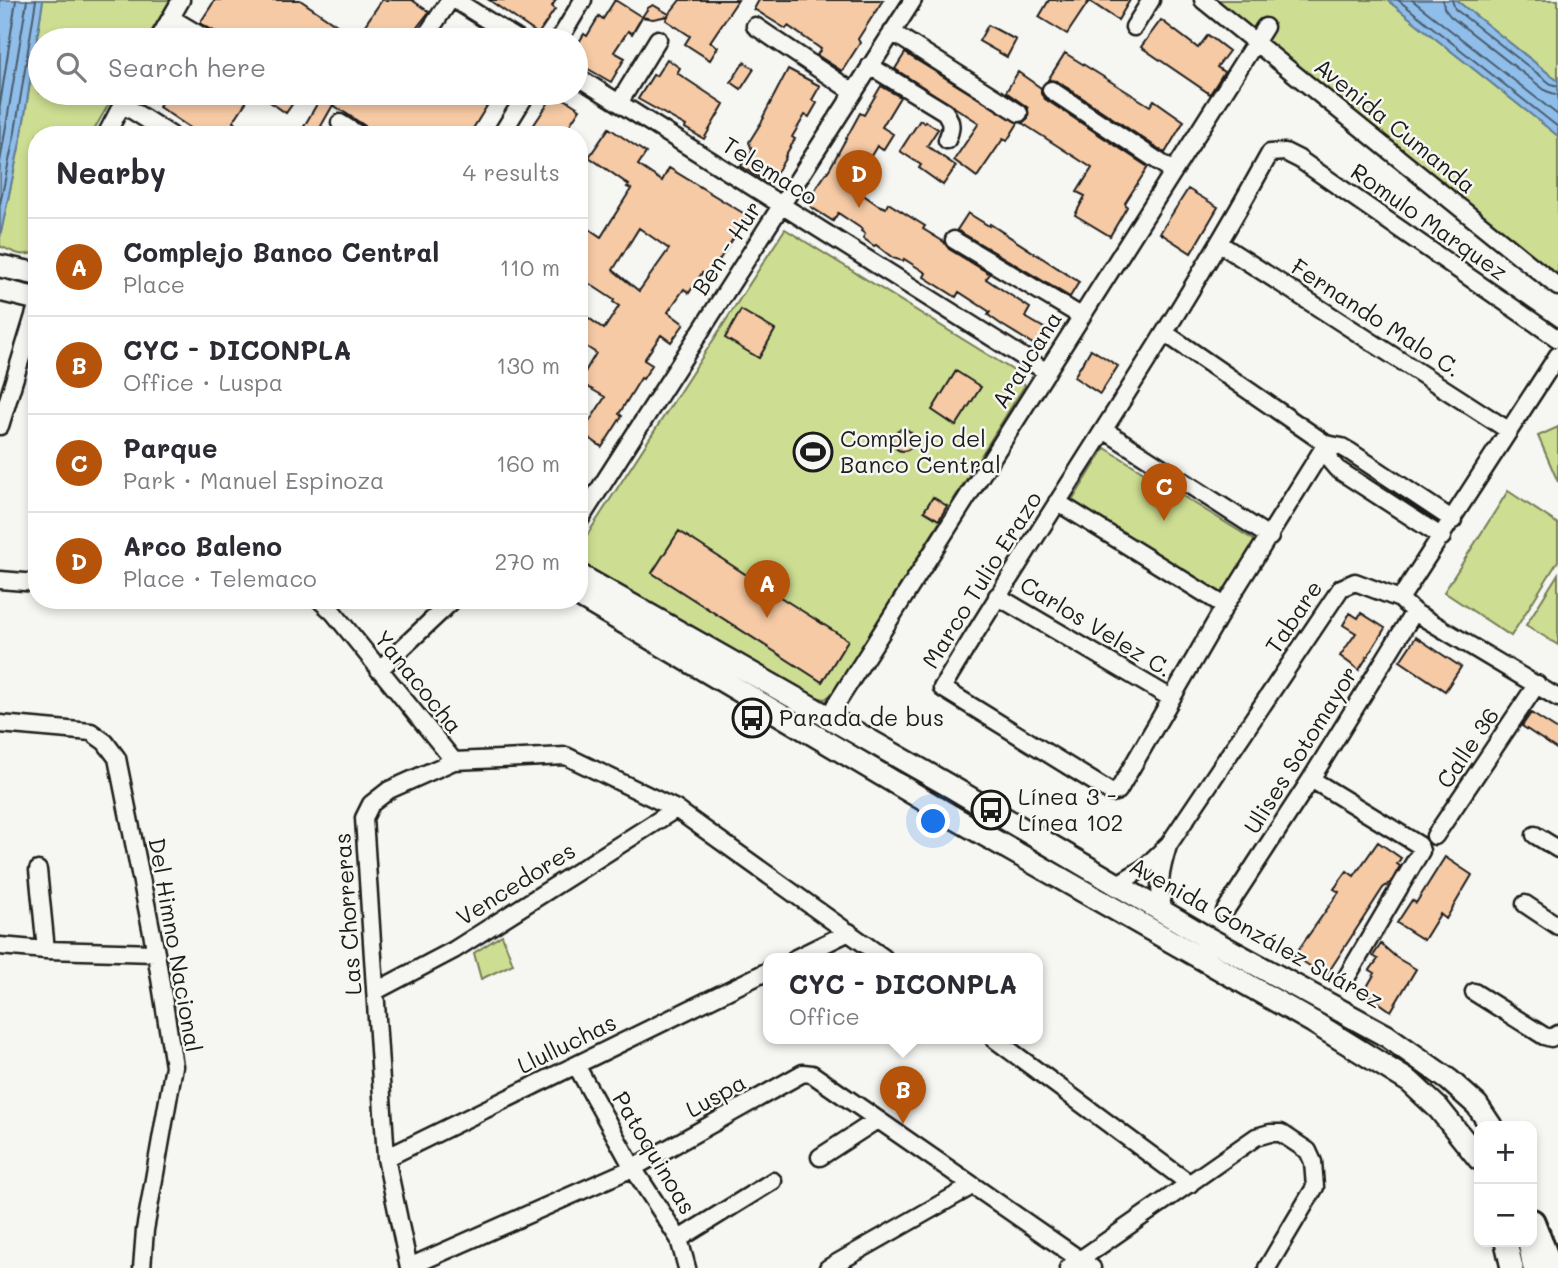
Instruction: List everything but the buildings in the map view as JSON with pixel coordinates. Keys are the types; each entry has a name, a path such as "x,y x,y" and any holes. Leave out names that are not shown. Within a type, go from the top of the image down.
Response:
{"main road":[{"path":"4,291 28,297"},
{"name":"Avenida González Suárez","path":"588,580 1116,885 1378,1031 1421,1059 1477,1105 1488,1121"},
{"name":"Avenida González Suárez","path":"588,601 953,817 1313,1021 1410,1082 1437,1106 1474,1153"},
{"path":"1537,1235 1550,1268"},
{"path":"1507,1247 1512,1268"},
{"path":"1530,1247 1534,1268"}],"street":[{"path":"165,28 181,0"},
{"path":"431,28 450,0"},
{"path":"455,0 500,28"},
{"path":"566,28 583,0"},
{"name":"Ben - Hur","path":"588,507 913,0"},
{"path":"1134,27 1151,0"},
{"name":"Avenida Cumanda","path":"1203,0 1558,286"},
{"path":"170,18 187,28"},
{"path":"755,26 853,92"},
{"name":"Araucana","path":"828,717 1265,27"},
{"path":"892,32 1019,113"},
{"path":"619,103 658,39"},
{"path":"870,66 945,112 951,129 947,140"},
{"name":"Telemaco","path":"588,84 1047,372"},
{"path":"1051,90 1174,171"},
{"path":"111,126 121,105"},
{"path":"134,105 160,126"},
{"path":"507,126 520,105"},
{"path":"340,122 346,126"},
{"name":"Romulo Marquez","path":"1270,153 1285,152 1299,159 1558,339"},
{"name":"Marco Tulio Erazo","path":"1270,153 1220,244 942,688 1112,793 1118,791 1225,606 1326,444"},
{"path":"954,240 1081,316"},
{"name":"Fernando Malo C.","path":"1220,244 1508,430"},
{"path":"1165,333 1326,444 1349,451 1453,520"},
{"path":"0,426 28,335"},
{"path":"1399,599 1442,537 1558,355"},
{"path":"1104,430 1270,537"},
{"path":"1326,444 1331,462 1337,468 1442,537"},
{"path":"1057,502 1225,606"},
{"path":"0,580 28,582"},
{"name":"Tabare","path":"1116,885 1144,867 1169,844 1341,587 1354,582 1399,599 1414,612 1558,698"},
{"name":"Carlos Velez C.","path":"998,596 1171,698"},
{"name":"Yanacocha","path":"330,609 454,761"},
{"path":"379,670 443,609"},
{"name":"Ulises Sotomayor","path":"1225,911 1311,779 1414,612"},
{"name":"Calle 36","path":"1435,836 1537,684"},
{"name":"Del Himno Nacional","path":"0,724 91,733 106,742 117,758 156,953 174,1066 145,1230 142,1268"},
{"name":"Las Chorreras","path":"409,1268 386,1158 364,818 371,804 388,790 454,761 566,756 676,809 877,953"},
{"path":"1311,779 1419,845 1421,852 1345,980"},
{"name":"Vencedores","path":"376,991 454,950 676,809"},
{"path":"1535,835 1558,849"},
{"name":"Tabare","path":"1164,912 1158,892 1169,844"},
{"path":"38,870 46,950"},
{"path":"1525,904 1558,926"},
{"path":"806,953 849,932"},
{"path":"0,946 156,953"},
{"name":"Llulluchas","path":"386,1158 763,973"},
{"path":"1474,992 1544,1037 1551,1038 1558,1034"},
{"path":"1001,1044 1189,1184"},
{"name":"Patoquinoas","path":"576,1065 633,1168 679,1239 687,1268"},
{"name":"Luspa","path":"409,1268 633,1168 803,1073 812,1074 972,1186 1080,1266"},
{"path":"820,1157 877,1120"},
{"path":"1080,1266 1256,1137 1280,1133 1308,1151 1313,1162 1315,1187 1267,1268"},
{"path":"679,1239 772,1181"},
{"path":"828,1268 972,1186"}],"green space":[{"path":"43,0 171,0 154,28 39,28"},
{"path":"1203,0 1387,0 1558,136 1558,287"},
{"path":"1456,0 1558,0 1558,81"},
{"path":"28,95 28,105 108,105 96,126 28,126 28,254 13,252 0,246"},
{"name":"Complejo del Banco Central","path":"785,229 1014,371 1025,385 833,693 825,699 816,697 588,567 588,534"},
{"path":"1558,427 1558,482 1538,436"},
{"path":"1105,448 1257,542 1222,597 1072,501"},
{"path":"1508,491 1558,524 1558,561 1511,636 1444,592"},
{"path":"1558,574 1558,645 1526,625"},
{"path":"502,935 513,964 481,979 474,953"}],"water":[{"path":"0,0 43,0 39,28 28,28 28,95 0,237"},
{"path":"1387,0 1456,0 1558,81 1558,136"}],"place":[{"name":"Arco Baleno","path":"859,208"},
{"name":"Complejo del Banco Central","path":"813,452"},
{"name":"Parque","path":"1164,521"},
{"name":"Complejo Banco Central","path":"767,618"},
{"name":"Parada de bus","path":"752,718"},
{"name":"Línea 3 - Línea 102","path":"991,810"},
{"name":"CYC - DICONPLA","path":"903,1124"}]}
